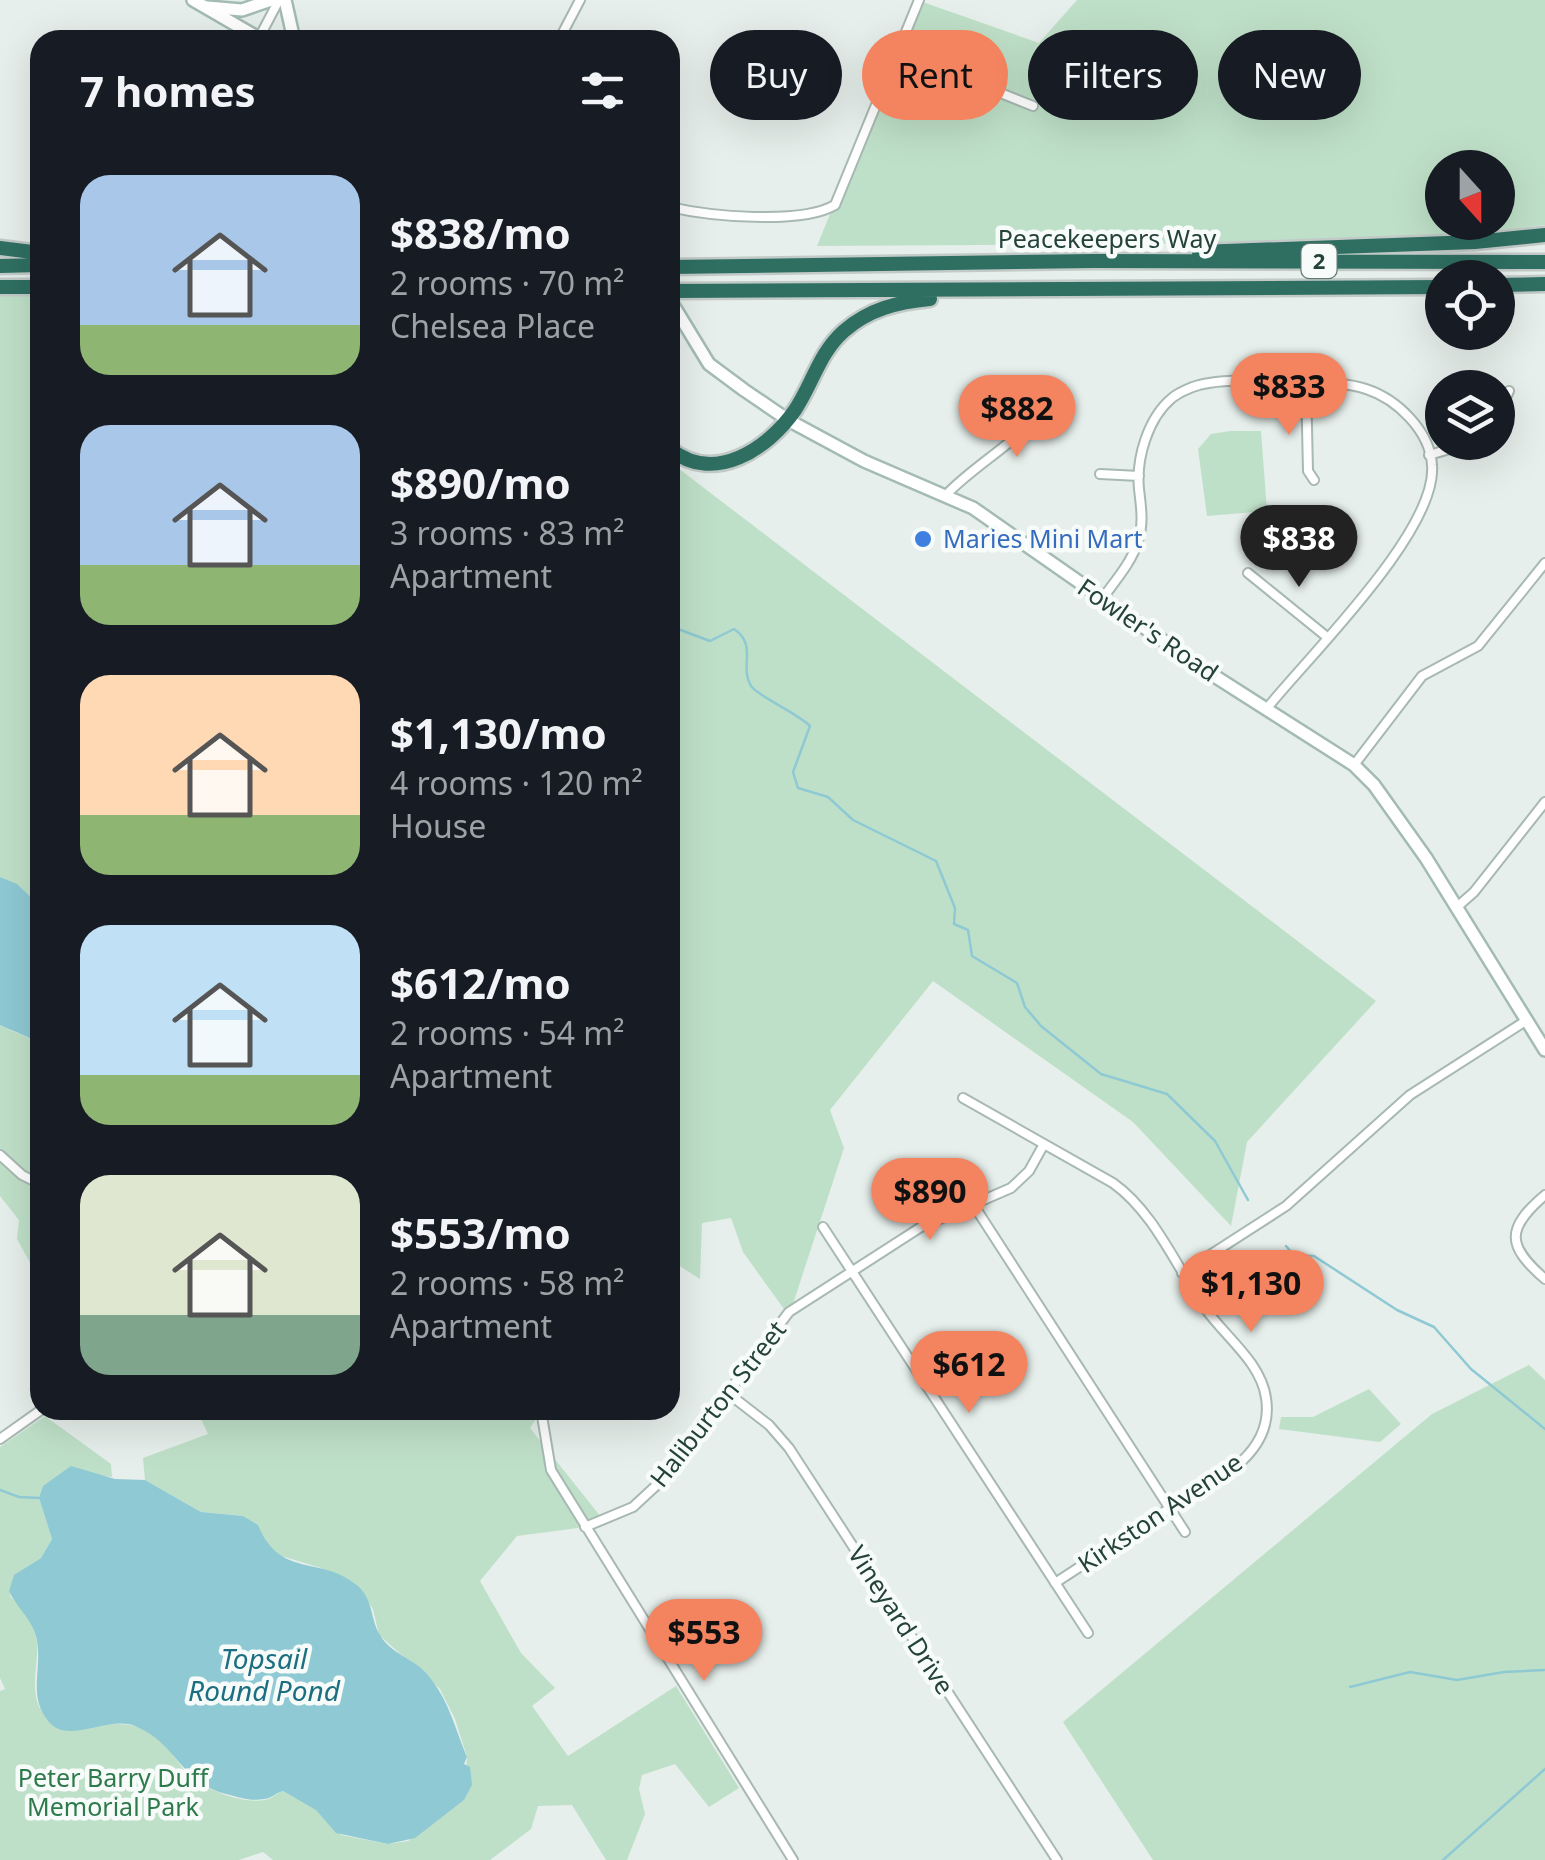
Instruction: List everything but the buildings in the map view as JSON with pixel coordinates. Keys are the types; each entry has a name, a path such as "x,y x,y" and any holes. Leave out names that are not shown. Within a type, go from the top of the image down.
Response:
{"highway":[{"path":"1094,261 1187,253 1476,242 1545,235"},
{"path":"0,248 30,252"},
{"name":"Peacekeepers Way","path":"680,267 1094,261 1545,262"},
{"path":"0,266 30,266"},
{"path":"1515,284 1545,285"},
{"name":"Peacekeepers Way","path":"680,291 1425,286"},
{"path":"0,287 30,287"},
{"path":"680,454 694,462 726,464 758,446 788,420 830,345 856,321 873,312 912,300 1096,290"}],"street":[{"path":"199,3 242,10 270,0"},
{"path":"265,30 282,0"},
{"path":"282,0 291,30"},
{"path":"564,30 580,0"},
{"path":"907,30 919,0"},
{"path":"199,3 245,30"},
{"path":"680,209 719,215 816,214 835,206 870,120"},
{"name":"Fowler's Road","path":"680,317 709,364 788,420 864,461 973,508 1102,599 1354,766 1402,821 1545,1050"},
{"path":"1306,382 1308,470 1314,480"},
{"path":"1102,599 1138,542 1143,514 1139,476 1151,424 1172,398 1198,384 1306,382 1365,388 1400,406 1425,444"},
{"path":"946,495 968,472 1038,416 1050,396"},
{"path":"1268,707 1415,525 1428,494 1431,460"},
{"path":"1100,474 1139,476"},
{"path":"1354,766 1422,676 1478,646 1545,563"},
{"path":"1248,573 1326,637"},
{"path":"1457,907 1474,892 1545,802"},
{"path":"1182,1273 1294,1200 1410,1095 1527,1020"},
{"name":"Kirkston Avenue","path":"962,1098 1122,1190 1140,1208 1205,1308 1256,1371 1266,1398 1267,1412 1253,1450 1055,1583"},
{"name":"Haliburton Street","path":"585,1528 618,1516 646,1496 790,1312 921,1227 1018,1184 1044,1144"},
{"path":"0,1154 30,1180"},
{"path":"1545,1196 1522,1217 1515,1240 1520,1256 1545,1279"},
{"path":"973,1204 1185,1532"},
{"path":"822,1226 1088,1634"},
{"name":"Vineyard Drive","path":"729,1394 769,1425 789,1448 1058,1860"},
{"path":"0,1440 30,1418"},
{"path":"543,1420 551,1470 793,1860"}],"green space":[{"path":"917,0 1002,30 905,30"},
{"path":"1077,0 1545,0 1545,225 1515,229 1515,150 1425,150 1425,235 1170,244 817,246 868,120 1008,120 1008,32 1028,39 1028,120 1198,120 1198,30 1050,30"},
{"path":"30,293 30,899 0,877 0,294"},
{"path":"1261,431 1267,511 1207,516 1198,449 1211,434"},
{"path":"680,470 1376,1001 1247,1142 1231,1226 1133,1122 933,981 830,1110 844,1148 789,1316 743,1252 731,1218 702,1223 700,1279 680,1266"},
{"path":"0,1025 30,1040 30,1263 17,1239 19,1220 0,1196"},
{"path":"1529,1365 1545,1380 1545,1860 1153,1860 1063,1722 1432,1414"},
{"path":"1369,1389 1401,1424 1380,1442 1279,1429 1281,1417 1313,1417"},
{"name":"Peter Barry Duff Memorial Park","path":"39,1420 50,1420 111,1464 112,1477 65,1471 39,1498 52,1539 41,1558 15,1575 10,1596 36,1635 37,1702 50,1720 61,1726 114,1724 140,1728 159,1740 200,1783 225,1795 251,1800 271,1798 283,1791 316,1809 341,1835 388,1844 408,1841 464,1800 467,1757 440,1689 379,1635 373,1609 356,1585 321,1568 275,1554 255,1524 243,1516 201,1512 145,1480 143,1458 208,1434 202,1420 535,1420 530,1428 601,1517 578,1528 517,1536 480,1581 521,1653 555,1688 532,1706 568,1756 676,1686 739,1788 709,1807 675,1764 642,1775 639,1789 645,1814 627,1860 606,1860 572,1805 538,1806 531,1829 490,1860 273,1860 263,1852 239,1860 0,1860 0,1691 5,1689 0,1678 0,1447"}],"water":[{"path":"0,877 17,884 30,896 30,1039 0,1025"},
{"name":"Topsail Round Pond","path":"71,1466 115,1479 145,1480 201,1512 243,1516 258,1525 278,1553 344,1576 358,1586 385,1641 427,1674 446,1704 467,1757 464,1764 470,1767 472,1785 464,1800 415,1838 388,1844 336,1833 316,1810 283,1791 256,1800 213,1790 189,1773 162,1743 135,1726 113,1724 67,1731 49,1722 38,1702 36,1636 9,1591 14,1575 41,1558 52,1539 39,1498 43,1486"}],"waterway":[{"path":"680,630 710,641 734,629 741,635 747,649 751,686 810,726 793,772 798,788 828,797 853,820 936,861 955,908 954,924 968,930 972,956 1017,983 1025,1007 1041,1026 1101,1074 1167,1094 1215,1141 1248,1200"},
{"path":"1286,1246 1294,1255 1314,1256 1397,1310 1434,1327 1471,1369 1545,1429"},
{"path":"0,1490 19,1497 39,1498"},
{"path":"1350,1687 1410,1672 1457,1680 1545,1670"},
{"path":"1443,1860 1545,1769"}],"place":[{"name":"Maries Mini Mart","path":"923,539"}]}
